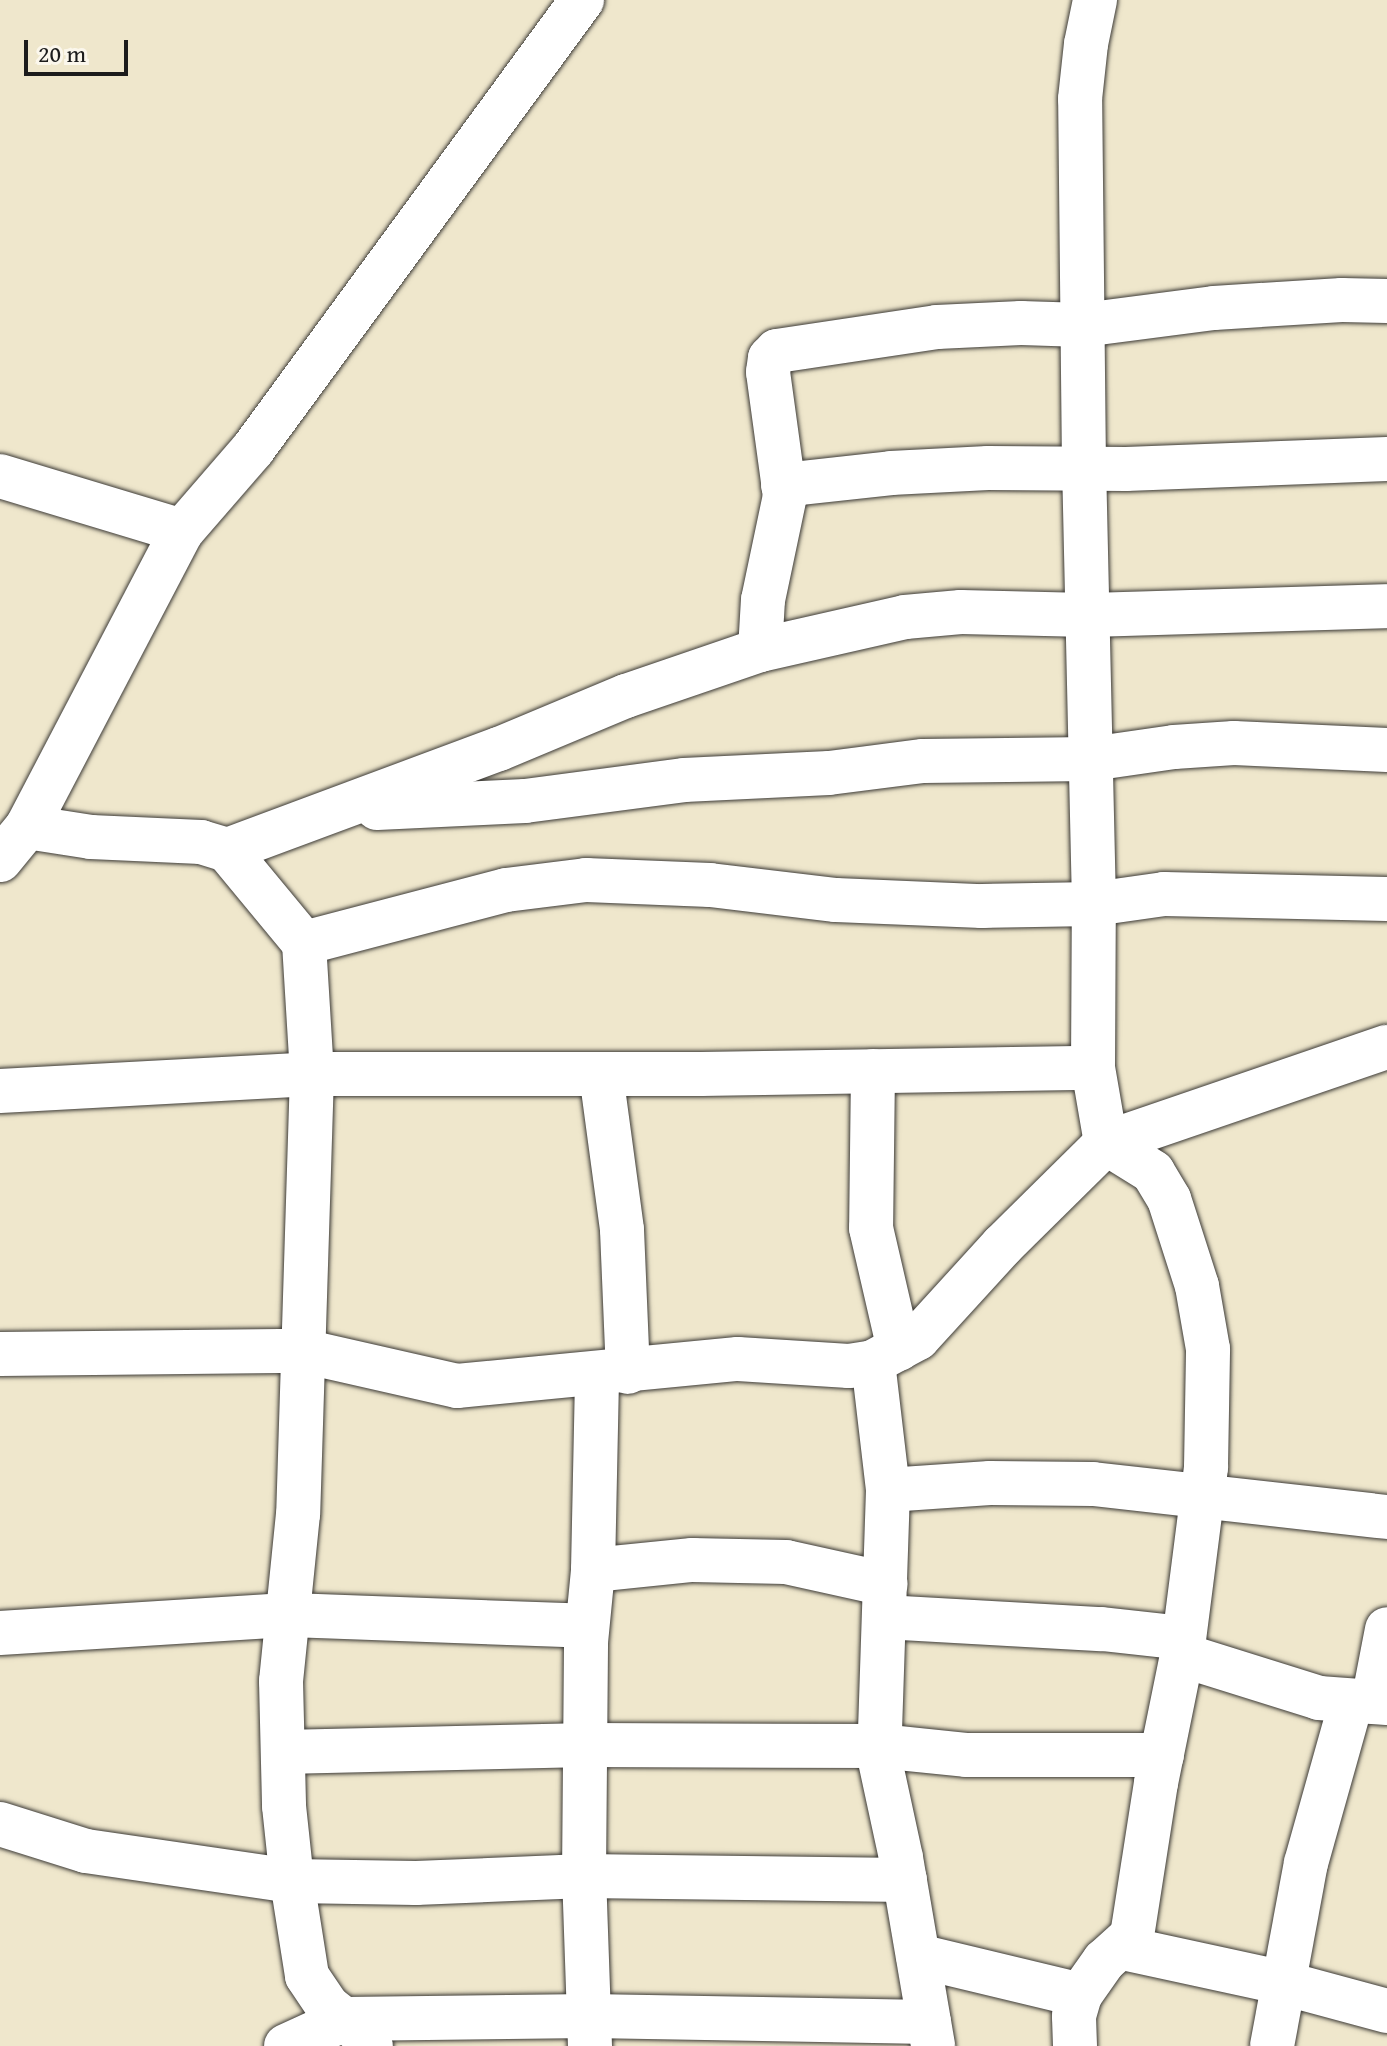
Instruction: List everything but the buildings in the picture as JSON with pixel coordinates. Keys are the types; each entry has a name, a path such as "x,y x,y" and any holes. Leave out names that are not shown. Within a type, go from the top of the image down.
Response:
{"street":[{"path":"0,860 27,827 182,531 262,437 582,0"},
{"path":"1075,2046 1074,2016 1080,1995 1104,1961 1123,1948 1132,1936 1183,1647 1206,1467 1208,1349 1197,1286 1169,1199 1153,1172 1106,1143 1093,1068 1094,904 1084,468 1080,99 1095,0"},
{"path":"760,650 763,600 785,496 768,372 770,358 777,351 937,327 1021,323 1083,325 1214,308 1342,300 1387,301"},
{"path":"783,485 918,472 1387,459"},
{"path":"0,476 182,531"},
{"path":"227,850 499,749 626,696 760,650 905,617 961,612 1087,615 1387,606"},
{"path":"335,810 525,801 684,780 829,773 923,761 1091,759 1174,747 1234,743 1387,750"},
{"path":"27,827 91,837 201,842 227,850 304,943 312,1074 298,1514 281,1681 283,1752 292,1881 307,1976 327,2006 358,2033"},
{"path":"304,943 461,900 548,882 710,885 836,900 982,906 1094,904 1164,894 1387,899"},
{"path":"0,1354 303,1351 457,1386 613,1374 738,1359 849,1366 886,1356 918,1338 1003,1245 1106,1143 1387,1047"},
{"path":"0,1091 312,1074 1093,1068"},
{"path":"286,2046 358,2033 590,2031 931,2034 879,1746 888,1490 886,1356 871,1228 873,1071"},
{"path":"590,2031 584,1876 586,1626 613,1374 622,1230 601,1074"},
{"path":"888,1490 990,1483 1093,1484 1138,1487 1202,1499 1387,1517"},
{"path":"593,1570 692,1560 786,1562 885,1601 1102,1629 1183,1647 1319,1698 1370,1703"},
{"path":"0,1633 290,1615 586,1626"},
{"path":"1272,2046 1286,1984 1306,1863 1370,1703 1387,1629"},
{"path":"283,1752 587,1745 879,1746 966,1755 1162,1755"},
{"path":"0,1824 86,1851 292,1881 416,1883 584,1876 905,1880"},
{"path":"1123,1948 1286,1984 1387,2011"},
{"path":"918,1956 1080,1995"}]}
